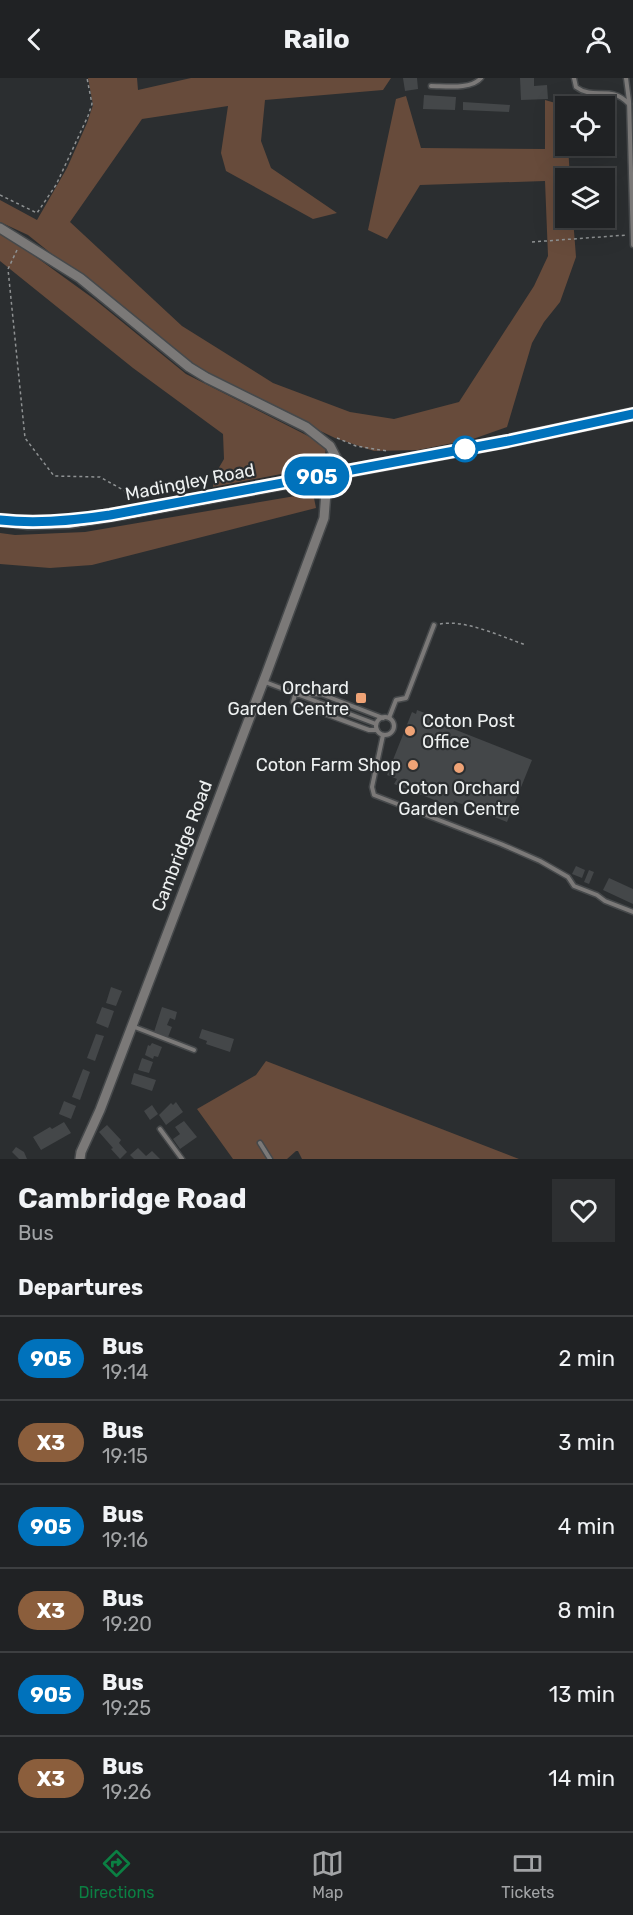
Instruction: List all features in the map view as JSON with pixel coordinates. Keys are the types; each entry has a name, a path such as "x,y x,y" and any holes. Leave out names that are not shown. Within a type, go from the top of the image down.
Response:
{"highway":[{"name":"Madingley Road","path":"0,520 28,523 68,522 130,512 508,441 633,414"}],"street":[{"path":"0,228 80,278 198,372 306,427 330,446 343,471"},
{"name":"Cambridge Road","path":"80,1159 324,518 326,492 324,475"}],"lane":[{"path":"431,86 470,85 481,78"},
{"path":"574,78 576,87 584,93 613,93 630,104"},
{"path":"626,78 630,104 633,245"},
{"path":"389,718 396,700 406,698 434,625"},
{"path":"263,681 376,724"},
{"path":"321,694 383,718 389,718 394,728 391,733 383,735 376,730 369,730 293,702 295,695 321,694"},
{"path":"376,730 376,724 383,718"},
{"path":"383,735 372,787 374,795 540,861 568,877 574,886 633,912"},
{"path":"132,1026 194,1050"},
{"path":"160,1129 182,1159"},
{"path":"260,1143 270,1159"}],"path":[{"path":"0,195 37,213 46,202 71,155 92,104 87,78"},
{"path":"532,242 632,235"},
{"path":"22,241 8,269 25,438 54,476 100,477 125,490 130,512"},
{"path":"337,438 356,446 393,452"},
{"path":"434,625 460,624 526,645"}],"shaded area":[{"path":"88,78 137,78 138,90 191,78 391,78 383,90 265,100 261,141 271,168 337,213 313,219 226,171 221,153 228,106 142,119 70,222 182,326 273,383 350,412 394,419 459,402 534,286 548,256 545,181 420,185 387,239 368,230 396,99 406,96 421,148 545,149 545,100 555,103 555,156 569,156 569,168 555,168 555,228 574,228 576,257 560,302 544,322 532,343 507,427 473,439 418,450 374,451 335,438 193,367 28,235 0,222 0,200 37,220 67,168 93,105"},
{"path":"0,231 94,299 186,374 310,437 326,448 322,459 318,464 307,469 213,487 214,476 224,459 223,434 133,368 0,261"},
{"path":"313,493 316,508 92,565 50,568 0,564 0,533 15,535 85,532"},
{"path":"266,1061 519,1159 302,1159 296,1151 287,1159 233,1159 197,1109 256,1075"}],"building":[{"path":"403,78 417,78 418,89 405,91"},
{"path":"520,78 534,78 534,86 547,85 548,99 521,100"},
{"path":"424,95 456,97 455,110 423,109"},
{"path":"463,102 510,105 509,112 463,110"},
{"path":"417,710 448,722 446,726 532,760 507,822 454,801 452,807 394,784 397,779 387,775 412,712 416,714"},
{"path":"576,866 585,870 582,878 572,874"},
{"path":"589,870 594,872 589,884 584,882"},
{"path":"609,878 633,889 633,904 603,890"},
{"path":"111,987 122,991 116,1006 106,1003"},
{"path":"102,1007 114,1011 108,1028 96,1023"},
{"path":"162,1007 177,1012 175,1020 170,1018 167,1025 172,1027 168,1037 154,1032"},
{"path":"202,1029 234,1039 230,1052 206,1044 207,1041 199,1038"},
{"path":"96,1034 104,1036 95,1061 87,1058"},
{"path":"152,1043 162,1047 158,1057 154,1056 153,1059 145,1055 148,1045"},
{"path":"142,1058 153,1062 149,1073 138,1070"},
{"path":"83,1069 90,1072 80,1100 72,1097"},
{"path":"134,1073 156,1080 152,1091 131,1084"},
{"path":"64,1101 76,1106 71,1119 59,1114"},
{"path":"176,1102 183,1112 166,1125 159,1115 171,1103 173,1105"},
{"path":"152,1105 158,1114 150,1120 144,1111"},
{"path":"184,1121 197,1137 180,1149 173,1139 180,1134 175,1127"},
{"path":"64,1122 71,1133 41,1150 33,1137"},
{"path":"107,1125 121,1140 119,1143 127,1152 120,1159 99,1132"},
{"path":"16,1147 24,1152 27,1159 19,1159 12,1152"},
{"path":"138,1148 146,1156 152,1151 160,1159 134,1159 130,1155"}],"bus line":[{"name":"905","path":"0,520 28,523 68,522 147,509 508,441 633,414"}],"place":[{"name":"Orchard Garden Centre","path":"361,698"},
{"name":"Coton Post Office","path":"410,731"},
{"name":"Coton Farm Shop","path":"413,765"},
{"name":"Coton Orchard Garden Centre","path":"459,768"}]}
